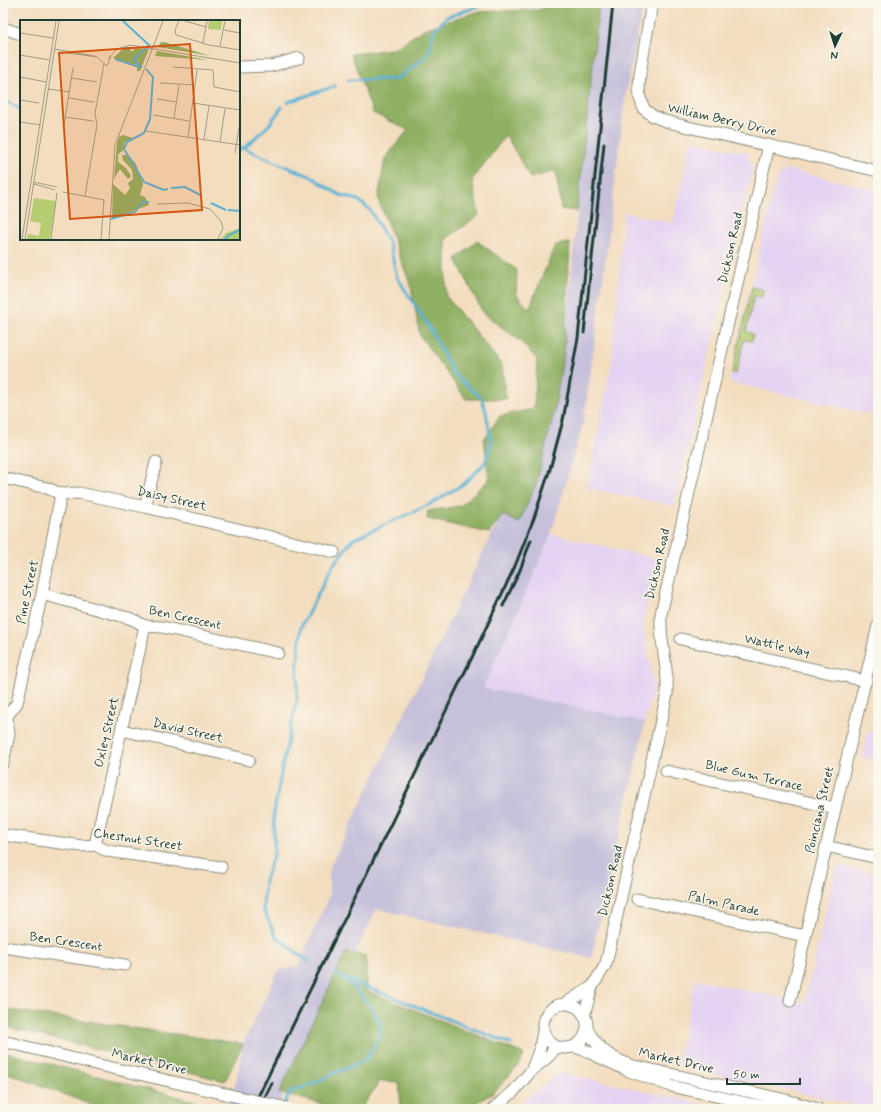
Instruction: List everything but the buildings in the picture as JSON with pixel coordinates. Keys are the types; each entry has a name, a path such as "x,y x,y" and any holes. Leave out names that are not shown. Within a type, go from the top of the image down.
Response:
{"street":[{"name":"William Berry Drive","path":"652,3 639,87 640,98 644,109 653,116 665,121 878,171"},
{"path":"3,28 20,34"},
{"path":"240,67 270,66 299,58"},
{"name":"Dickson Road","path":"584,1016 592,986 606,964 667,694 668,683 660,626 661,614 769,145"},
{"path":"145,507 156,462"},
{"name":"Daisy Street","path":"3,478 47,488 61,494 79,494 145,507 334,552"},
{"name":"Pine Street","path":"3,763 10,734 5,716 17,704 42,594 61,494"},
{"name":"Ben Crescent","path":"42,594 132,619 145,626 162,626 278,653"},
{"name":"Oxley Street","path":"95,845 145,626"},
{"name":"Poinciana Street","path":"790,1001 878,626"},
{"name":"Wattle Way","path":"681,639 866,681"},
{"name":"David Street","path":"122,730 249,760"},
{"name":"Blue Gum Terrace","path":"666,771 835,808"},
{"name":"Chestnut Street","path":"3,835 82,846 95,845 107,851 221,867"},
{"path":"826,846 878,858"},
{"name":"Palm Parade","path":"636,899 805,936"},
{"name":"Ben Crescent","path":"3,947 126,965"},
{"name":"Dickson Road","path":"564,1004 592,986"},
{"path":"531,1072 540,1048 543,1021 548,1012 556,1006 564,1004 579,1010 584,1016 586,1029 584,1037 575,1047 556,1047 546,1039 543,1031"},
{"name":"Market Drive","path":"586,1029 602,1050 616,1059 630,1065 786,1100 818,1109"},
{"name":"Market Drive","path":"3,1041 288,1109"},
{"path":"493,1109 514,1092 531,1072 549,1056 556,1047"},
{"name":"Market Drive","path":"575,1047 628,1071 658,1082 709,1095 779,1109"}],"shaded area":[{"path":"598,3 643,3 625,97 604,272 584,420 551,534 483,688 645,722 591,958 377,909 277,1109 225,1109 236,1082 243,1044 278,971 299,965 329,896 329,869 490,538 554,412 564,351"},
{"path":"691,140 747,153 753,168 674,506 587,488 612,360 624,212 673,223"},
{"path":"786,169 878,190 878,416 729,382 776,179"},
{"path":"551,534 660,560 656,565 643,624 654,687 645,722 483,688"},
{"path":"868,731 878,733 878,760 862,757"},
{"path":"840,866 878,874 878,1104 865,1107 677,1066 695,979 804,1003 836,869"},
{"path":"558,1072 725,1109 515,1109"}],"green space":[{"path":"551,3 599,3 577,211 561,209 556,171 530,178 506,135 472,180 479,215 446,239 446,296 502,365 506,399 466,399 420,336 411,286 378,199 385,158 408,130 373,113 351,54 394,49 424,29 477,12 539,10"},
{"path":"477,241 517,270 516,294 529,309 555,245 570,243 564,351 554,412 536,484 519,523 503,515 489,533 427,519 428,511 460,506 489,480 484,439 500,416 534,409 537,359 520,341 483,313 456,259"},
{"path":"752,287 763,290 762,297 754,296 746,331 753,334 752,341 744,340 736,374 732,373"},
{"path":"346,952 366,956 367,991 524,1054 520,1064 492,1094 465,1108 401,1109 399,1082 380,1081 361,1109 338,1108 279,1093"},
{"path":"3,1009 243,1044 225,1081 3,1026"},
{"path":"3,1052 214,1106 212,1109 102,1109 3,1071"}],"waterway":[{"path":"348,80 397,79 428,55 434,30 447,17 488,3"},
{"path":"513,3 523,6 534,6 541,3"},
{"path":"288,102 335,86"},
{"path":"3,99 20,109"},
{"path":"244,148 269,125 282,107"},
{"path":"240,149 244,148 310,176 340,195 358,200 370,210 389,243 397,277 429,327 454,374 481,398 486,411 491,442 485,463 465,483 431,504 353,539 333,565 301,627 297,700 274,812 274,854 265,880 263,909 276,936 308,961"},
{"path":"284,1105 290,1092 315,1083 334,1073 366,1060 380,1036 380,1022 373,1010 347,980 335,973"},
{"path":"349,980 511,1044"}],"railway":[{"path":"252,1109 515,566 534,518 550,469 563,420 578,338 613,3"},
{"path":"584,333 604,144"},
{"path":"503,606 520,570 531,540"},
{"path":"259,1109 272,1083"}]}
